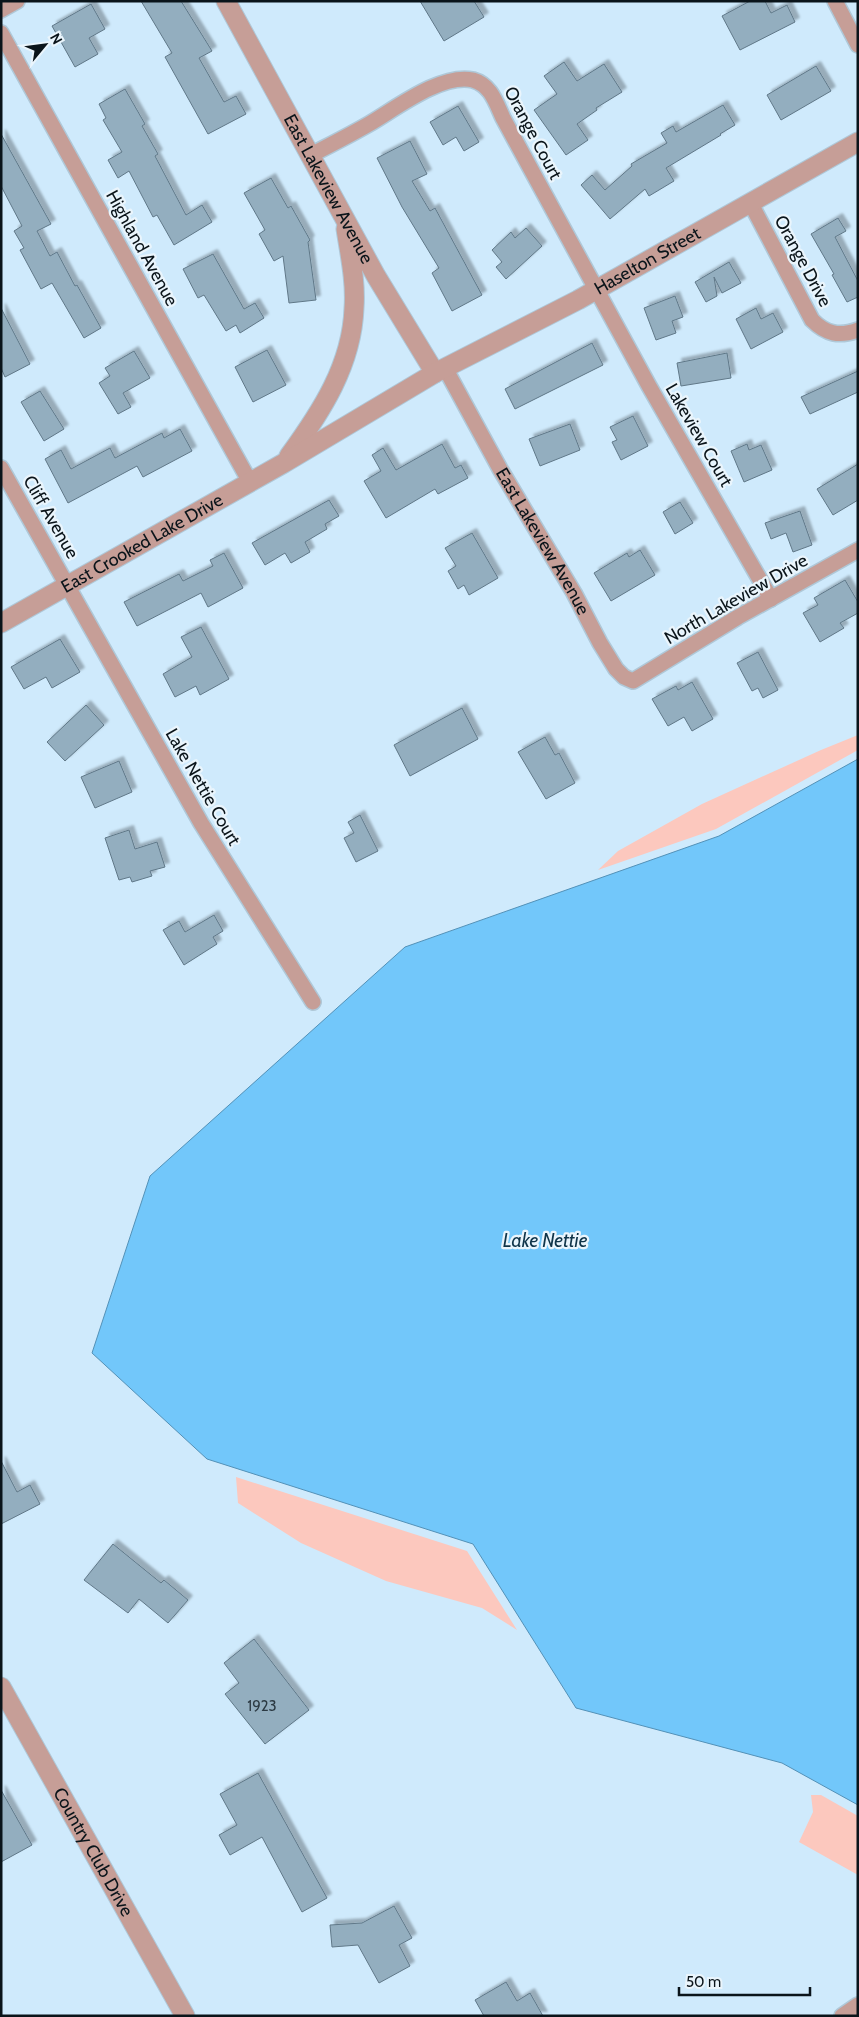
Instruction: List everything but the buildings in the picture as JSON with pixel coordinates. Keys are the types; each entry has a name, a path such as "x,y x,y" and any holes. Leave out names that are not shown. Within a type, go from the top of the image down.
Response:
{"street":[{"path":"1,10 17,1"},
{"name":"East Lakeview Avenue","path":"226,1 376,276 440,370 574,593 616,669 624,677 633,681"},
{"path":"835,1 858,45"},
{"name":"Highland Avenue","path":"1,33 250,482"},
{"name":"Orange Court","path":"311,155 368,124 410,98 441,84 474,80 486,87 492,95 507,126 597,289"},
{"name":"Haselton Street","path":"440,370 597,289 858,142"},
{"name":"Orange Drive","path":"750,202 812,320 822,329 834,334 847,334 858,330"},
{"name":"East Crooked Lake Drive","path":"284,463 330,395 342,367 350,341 354,310 354,291 345,218"},
{"name":"Lakeview Court","path":"597,289 649,386 770,599"},
{"name":"East Crooked Lake Drive","path":"1,623 284,463 440,370"},
{"name":"Cliff Avenue","path":"1,468 68,585"},
{"name":"North Lakeview Drive","path":"633,681 770,599 858,550"},
{"name":"Lake Nettie Court","path":"68,585 121,683 201,823 313,1002"},
{"name":"Country Club Drive","path":"1,1686 186,2016"},
{"path":"842,2016 858,2005"}],"shaded area":[{"path":"858,735 858,750 716,829 598,870 618,851 702,804"},
{"path":"236,1477 467,1551 517,1630 482,1608 386,1581 301,1543 238,1503"},
{"path":"811,1795 821,1795 858,1816 858,1875 799,1842 813,1812"}],"water":[{"name":"Lake Nettie","path":"858,759 858,1805 782,1763 576,1708 473,1544 207,1459 92,1353 150,1176 405,947 719,836"}]}
